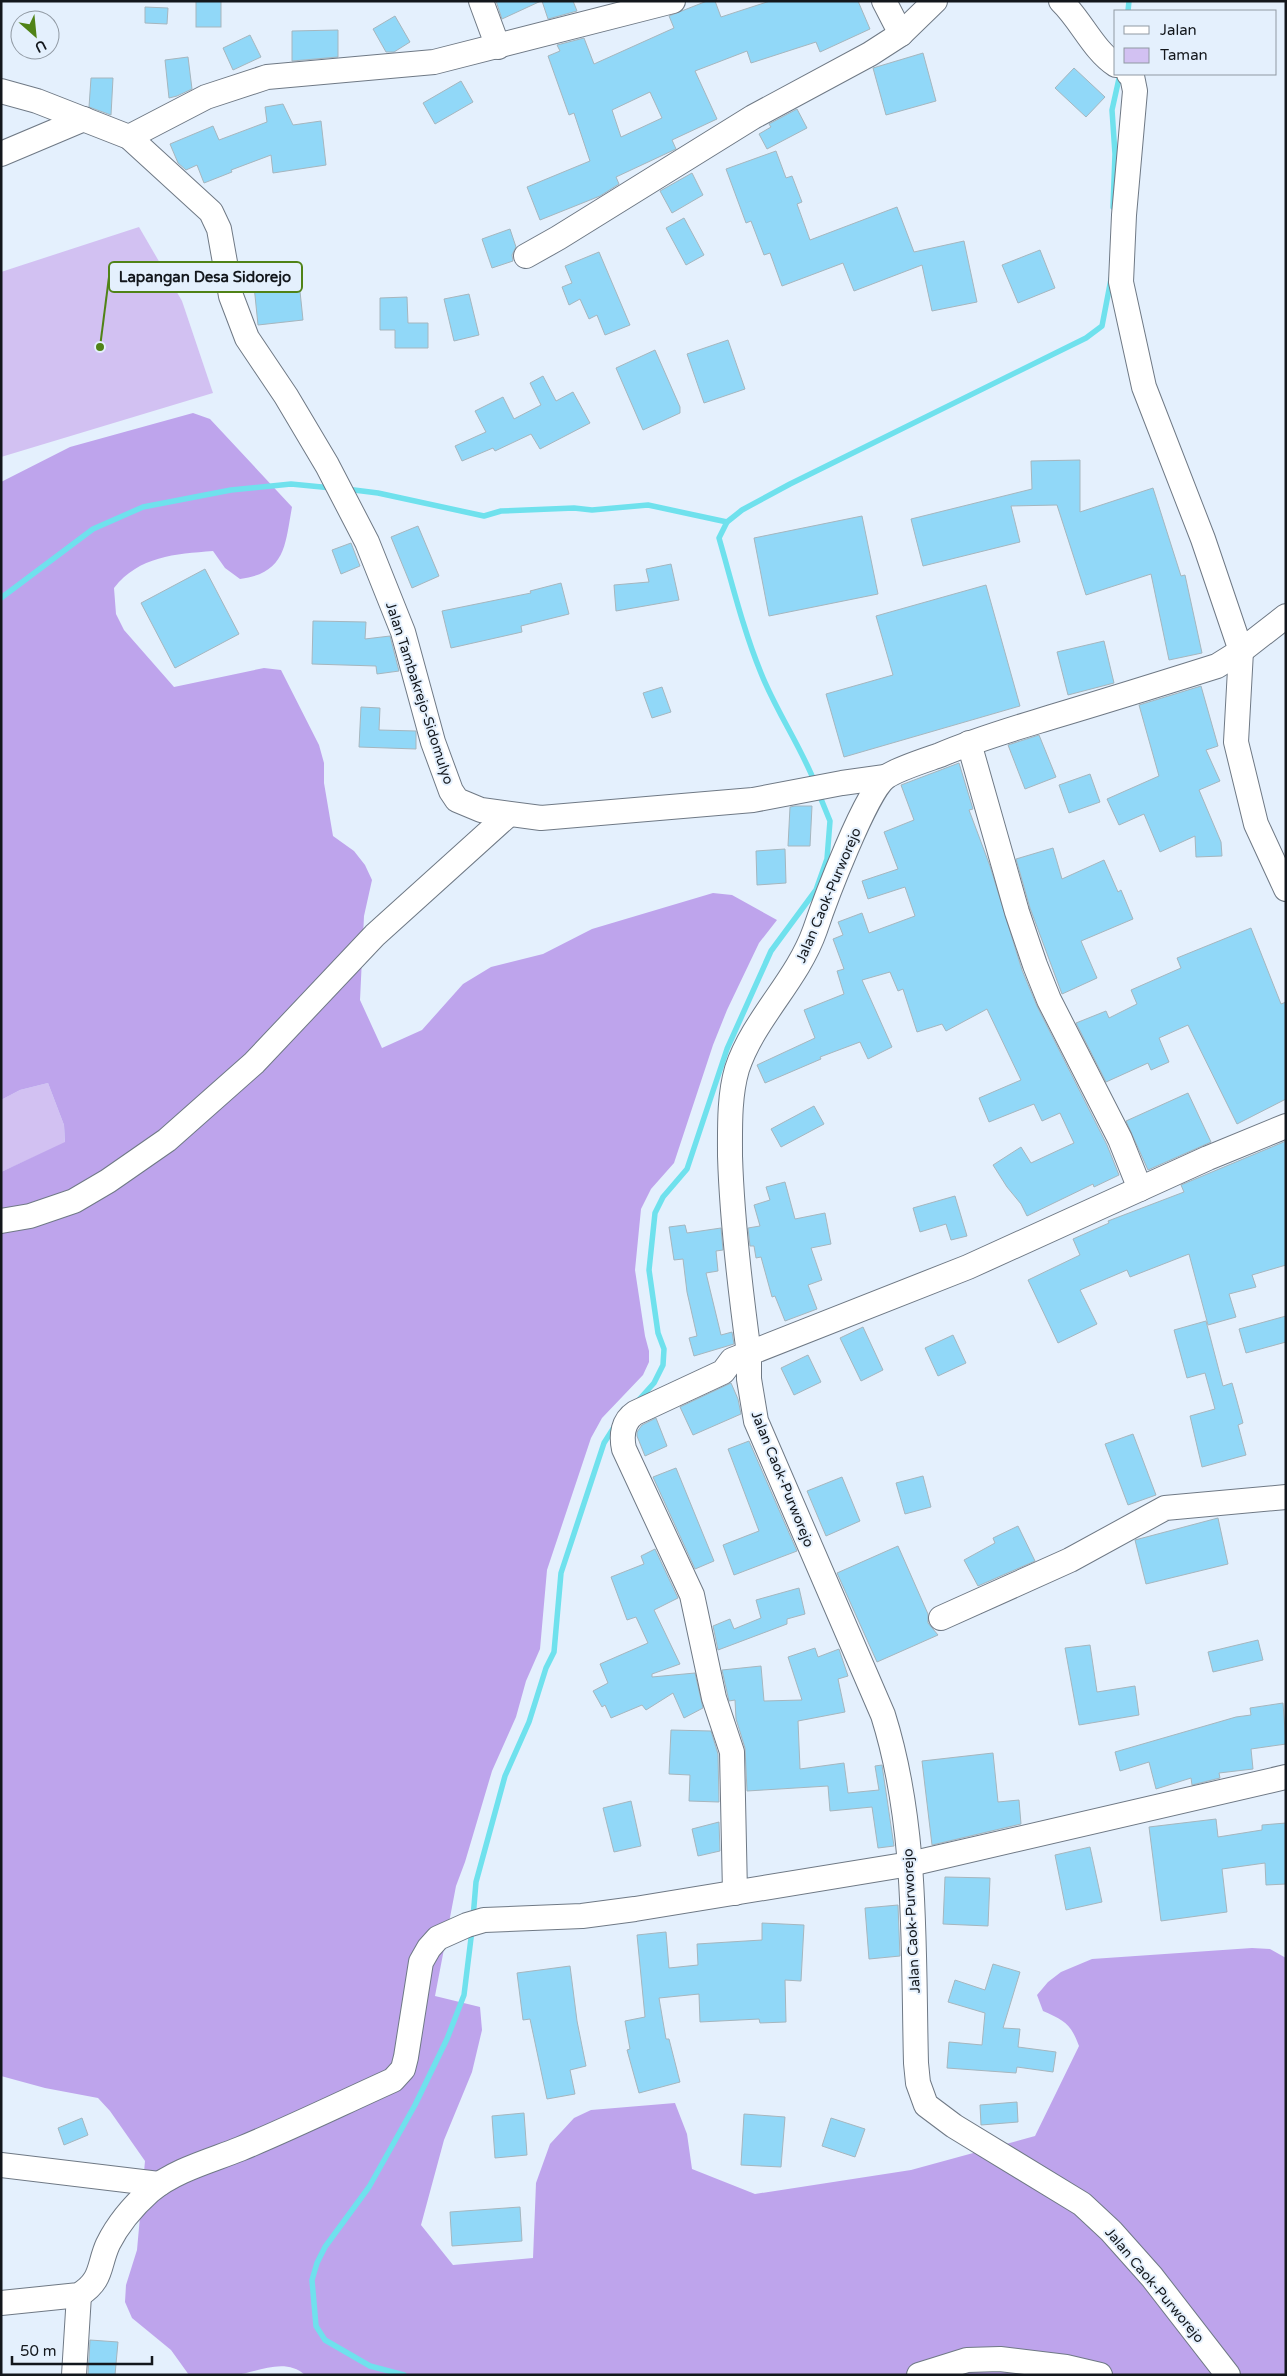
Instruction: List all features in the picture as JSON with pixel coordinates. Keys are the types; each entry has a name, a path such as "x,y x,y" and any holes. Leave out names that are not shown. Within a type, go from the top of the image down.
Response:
{"street":[{"path":"481,1 498,47"},
{"path":"1,91 37,101 129,137 206,97 267,77 434,62 673,1"},
{"path":"884,1 901,34"},
{"path":"526,256 574,229 753,117 870,54 901,34 936,1"},
{"path":"1060,1 1114,60"},
{"path":"1125,75 1136,92 1124,215 1121,282 1144,388 1203,539 1241,651 1236,742 1256,824 1286,889"},
{"path":"1,154 84,119"},
{"name":"Jalan Tambakrejo-Sidomulyo","path":"129,137 211,212 219,229 231,296 247,338 286,396 326,464 368,542 403,632 433,742 451,790 457,800 467,805 508,815 541,818 752,800 885,777"},
{"path":"885,777 969,743 1217,666 1241,651 1286,616"},
{"path":"969,743 1017,912 1035,965 1049,1000 1120,1139 1140,1189"},
{"name":"Jalan Caok-Purworejo","path":"885,777 872,796 845,854 825,899 808,949 751,1038 737,1070 732,1098 731,1188 749,1354 749,1379 756,1421 879,1705 891,1740 899,1780 910,1864 916,2062 918,2083 926,2105 954,2126 1082,2204 1111,2231 1152,2277 1228,2375"},
{"path":"1,1221 30,1216 74,1202 167,1140 254,1063 375,935 508,815"},
{"path":"735,1893 732,1752 712,1690 692,1596 622,1441 626,1422 635,1412 723,1372 732,1360 968,1267 1140,1189 1286,1126"},
{"path":"941,1618 1070,1560 1165,1508 1286,1497"},
{"path":"1,2303 79,2295 90,2288 99,2275 108,2245 129,2209 159,2184 187,2169 241,2148 393,2080 403,2069 406,2057 421,1962 428,1948 438,1938 476,1923 582,1916 910,1864 1286,1777"},
{"path":"1,2165 159,2184"},
{"path":"74,2375 79,2295"},
{"path":"919,2375 967,2360 1000,2359 1066,2368 1100,2375"}],"green space":[{"path":"139,227 182,301 213,393 1,457 1,272"},
{"path":"48,1083 64,1125 65,1143 1,1172 1,1100 20,1090"}],"shaded area":[{"path":"193,413 210,419 292,507 285,545 275,564 267,571 240,579 225,568 213,551 172,556 146,563 124,577 114,588 116,614 124,630 174,687 264,668 281,670 319,745 324,763 324,783 333,836 354,851 365,865 372,880 364,916 360,1000 382,1048 422,1030 463,984 491,967 543,954 592,929 713,893 732,895 777,920 759,943 727,1010 713,1045 674,1163 651,1189 641,1209 635,1270 649,1351 649,1362 643,1375 602,1418 591,1438 547,1570 540,1649 526,1681 516,1717 492,1771 456,1886 435,1996 480,2007 482,2030 472,2072 444,2140 421,2225 453,2265 533,2258 536,2183 550,2144 574,2118 591,2110 675,2103 687,2134 692,2169 755,2194 911,2170 1035,2136 1079,2046 1066,2024 1043,2011 1037,1995 1048,1982 1061,1972 1092,1959 1252,1948 1270,1949 1286,1958 1286,2375 305,2375 289,2367 280,2366 235,2375 189,2375 171,2350 132,2318 125,2302 126,2285 137,2250 145,2161 110,2111 98,2098 45,2088 1,2076 1,1172 65,1142 64,1125 48,1083 20,1090 1,1100 1,482 70,447"}],"building":[{"path":"196,1 221,1 221,27 196,27"},
{"path":"496,1 541,1 502,19"},
{"path":"542,1 573,1 577,11 548,19"},
{"path":"707,1 715,1 721,17 770,1 858,1 870,29 820,52 816,42 751,63 747,51 695,71 717,119 672,140 676,149 616,177 619,184 600,196 540,220 527,187 590,161 574,113 569,115 548,56 560,51 557,45 584,38 594,64 674,28 669,16","holes":["650,92 662,118 621,137 612,110"]},
{"path":"145,7 168,8 167,24 145,23"},
{"path":"395,16 410,42 394,52 386,52 373,29"},
{"path":"338,30 338,57 292,61 292,31"},
{"path":"250,35 261,57 233,70 223,48"},
{"path":"923,53 936,101 886,115 873,68"},
{"path":"188,57 192,89 169,98 165,60"},
{"path":"1074,68 1105,97 1086,117 1055,88"},
{"path":"91,78 113,78 111,115 89,107"},
{"path":"461,81 473,102 435,124 423,103"},
{"path":"283,104 293,125 321,121 326,165 273,173 271,155 231,170 232,172 204,183 197,165 186,170 178,163 170,144 213,126 219,140 267,122 265,107"},
{"path":"797,109 807,128 767,149 759,134 771,127 769,124"},
{"path":"776,151 786,178 792,176 802,202 797,204 810,240 897,207 914,252 964,241 977,302 932,311 922,265 854,291 843,263 782,286 770,253 764,255 751,221 746,223 726,169"},
{"path":"692,173 703,195 672,213 660,191"},
{"path":"684,218 704,255 686,265 666,228"},
{"path":"510,229 516,247 512,255 513,261 492,268 482,239"},
{"path":"1040,250 1055,288 1018,303 1002,265"},
{"path":"599,252 630,325 605,335 597,315 589,319 580,299 569,305 562,287 572,283 565,266"},
{"path":"298,272 303,320 258,325 253,276"},
{"path":"469,294 479,335 454,341 444,299"},
{"path":"407,297 408,323 428,323 428,348 395,348 395,330 380,330 380,298"},
{"path":"728,340 745,389 704,403 687,354"},
{"path":"655,350 680,407 680,413 643,430 616,368"},
{"path":"543,376 556,401 573,392 590,423 540,449 531,434 495,451 493,448 462,461 455,446 486,432 475,411 503,397 514,419 541,405 530,383"},
{"path":"1080,460 1080,512 1153,488 1181,576 1185,575 1202,653 1169,660 1151,574 1086,595 1057,505 1011,506 1020,542 923,566 911,519 1032,489 1031,461"},
{"path":"862,516 878,594 769,616 754,538"},
{"path":"418,526 439,576 412,588 391,537"},
{"path":"351,543 360,566 341,574 332,550"},
{"path":"671,564 679,600 616,611 614,585 649,582 646,569"},
{"path":"205,569 239,634 175,668 141,603"},
{"path":"561,583 569,614 521,626 522,632 451,648 442,611 531,593 530,591"},
{"path":"986,585 1020,706 844,757 826,694 893,675 876,616"},
{"path":"313,621 366,622 365,639 390,636 399,671 377,674 376,666 312,664"},
{"path":"1104,641 1114,683 1068,695 1057,652"},
{"path":"1201,686 1218,746 1206,750 1220,781 1199,790 1221,842 1222,856 1196,857 1195,836 1160,852 1144,814 1119,825 1107,799 1159,776 1139,705"},
{"path":"662,687 671,712 652,718 643,693"},
{"path":"361,707 380,708 379,730 416,731 416,749 359,747"},
{"path":"1039,735 1056,777 1025,789 1008,745"},
{"path":"959,763 973,809 969,810 990,866 1022,970 1037,1006 1107,1145 1119,1175 1094,1187 1093,1184 1027,1216 1021,1204 993,1165 1021,1147 1031,1163 1074,1143 1060,1113 1042,1121 1034,1104 989,1122 979,1098 1021,1080 987,1009 946,1031 942,1024 917,1032 903,989 898,991 890,972 862,980 892,1047 868,1059 860,1042 820,1057 821,1059 765,1083 757,1065 815,1038 804,1010 844,994 837,971 844,969 833,939 843,935 838,922 862,913 869,933 915,916 905,887 868,899 862,881 898,869 884,832 914,820 901,785"},
{"path":"1090,774 1100,802 1069,813 1059,785"},
{"path":"812,806 810,846 788,846 790,807"},
{"path":"1053,848 1062,879 1104,860 1118,892 1121,890 1133,919 1081,941 1097,978 1062,994 1030,908 1016,859"},
{"path":"785,849 786,883 757,885 756,851"},
{"path":"1251,928 1281,1004 1286,1002 1286,1099 1237,1124 1188,1025 1159,1038 1169,1062 1151,1070 1148,1063 1106,1082 1076,1023 1106,1011 1109,1018 1137,1004 1131,990 1181,968 1177,958"},
{"path":"1188,1093 1211,1142 1148,1170 1126,1121"},
{"path":"814,1106 824,1124 781,1147 771,1129"},
{"path":"1286,1141 1286,1265 1252,1275 1256,1287 1229,1294 1236,1317 1208,1325 1189,1254 1130,1277 1127,1270 1080,1290 1097,1324 1058,1343 1028,1280 1080,1255 1073,1239 1109,1223 1108,1221 1184,1192 1181,1185"},
{"path":"785,1182 795,1219 825,1213 831,1244 811,1248 822,1280 808,1285 817,1309 785,1321 775,1296 772,1297 761,1257 756,1258 754,1246 750,1246 748,1228 760,1226 754,1205 770,1200 766,1187"},
{"path":"955,1196 967,1236 951,1240 946,1224 920,1232 913,1208"},
{"path":"685,1225 687,1233 721,1228 723,1250 716,1251 718,1271 706,1273 721,1335 732,1332 734,1344 694,1356 689,1338 697,1336 687,1292 683,1259 674,1260 669,1227"},
{"path":"1286,1316 1286,1342 1246,1353 1239,1329"},
{"path":"1206,1321 1223,1386 1232,1383 1243,1423 1238,1425 1246,1455 1202,1467 1190,1416 1215,1409 1205,1373 1187,1378 1174,1330"},
{"path":"863,1327 883,1370 861,1381 840,1338"},
{"path":"953,1335 966,1363 938,1376 925,1348"},
{"path":"808,1355 821,1382 794,1395 781,1368"},
{"path":"731,1383 738,1399 741,1414 693,1435 680,1407"},
{"path":"656,1418 667,1446 645,1456 637,1432 642,1425"},
{"path":"1133,1434 1156,1495 1128,1505 1105,1444"},
{"path":"749,1441 797,1551 734,1575 723,1545 759,1531 728,1449"},
{"path":"676,1468 714,1561 695,1569 653,1477"},
{"path":"923,1476 931,1507 905,1514 896,1483"},
{"path":"842,1477 860,1521 826,1536 807,1491"},
{"path":"1218,1518 1228,1564 1146,1584 1135,1540"},
{"path":"1018,1526 1035,1561 978,1586 964,1560 995,1543 993,1538"},
{"path":"898,1546 928,1614 928,1623 938,1635 877,1662 837,1573"},
{"path":"655,1549 678,1598 654,1610 680,1664 652,1674 652,1677 695,1673 703,1708 684,1718 673,1693 646,1710 642,1705 611,1718 605,1705 602,1707 593,1691 608,1683 600,1664 648,1643 636,1617 627,1620 611,1577 644,1564 641,1556"},
{"path":"799,1588 805,1614 787,1619 787,1624 718,1650 713,1626 730,1619 734,1629 761,1618 756,1600"},
{"path":"1258,1640 1263,1660 1213,1672 1208,1652"},
{"path":"1090,1645 1097,1692 1135,1686 1139,1715 1079,1725 1065,1648"},
{"path":"815,1648 818,1657 839,1649 848,1676 838,1679 845,1712 798,1721 800,1769 844,1763 848,1793 879,1790 875,1766 882,1765 894,1846 878,1848 872,1807 830,1811 828,1786 747,1791 745,1748 736,1719 735,1700 729,1701 722,1670 761,1666 764,1701 802,1700 788,1657"},
{"path":"1283,1703 1286,1744 1251,1749 1253,1769 1219,1773 1220,1778 1192,1785 1191,1778 1156,1789 1149,1762 1120,1771 1115,1752 1236,1717 1251,1715 1250,1708"},
{"path":"671,1730 711,1731 718,1754 719,1802 689,1801 690,1775 669,1774"},
{"path":"993,1753 998,1802 1019,1800 1021,1824 932,1845 922,1761"},
{"path":"631,1801 641,1846 614,1852 603,1808"},
{"path":"1216,1819 1218,1837 1262,1830 1262,1825 1286,1823 1286,1884 1266,1885 1265,1863 1222,1869 1227,1912 1161,1921 1149,1827"},
{"path":"719,1822 720,1851 698,1856 692,1829"},
{"path":"1090,1847 1102,1902 1066,1910 1055,1855"},
{"path":"945,1877 990,1878 988,1926 943,1924"},
{"path":"898,1905 900,1956 869,1959 865,1908"},
{"path":"762,1923 804,1925 801,1981 785,1980 786,2022 760,2023 759,2019 700,2022 699,1994 659,1998 666,2039 669,2039 680,2082 639,2093 627,2050 630,2049 625,2021 645,2017 637,1935 666,1932 669,1968 698,1965 697,1944 762,1940"},
{"path":"993,1964 1020,1972 1003,2028 1020,2029 1018,2047 1056,2052 1053,2072 1017,2067 1016,2073 947,2068 949,2042 982,2045 985,2013 948,2002 955,1980 985,1990"},
{"path":"570,1966 577,2021 586,2066 570,2070 575,2094 547,2099 530,2019 523,2020 517,1973"},
{"path":"1017,2102 1018,2122 981,2125 980,2105"},
{"path":"524,2113 527,2155 495,2158 492,2116"},
{"path":"744,2114 785,2117 781,2167 741,2165"},
{"path":"82,2118 88,2135 64,2145 58,2128"},
{"path":"831,2118 865,2129 855,2157 822,2146"},
{"path":"520,2207 522,2241 452,2246 450,2212"},
{"path":"90,2340 118,2342 115,2375 88,2375"}],"waterway":[{"path":"1128,10 1129,1"},
{"path":"1113,207 1115,154 1112,110 1120,75"},
{"path":"815,783 767,687 749,640 719,538 727,522 742,510 790,484 1086,338 1102,326 1111,279"},
{"path":"1,598 93,529 143,507 231,490 291,484 332,488"},
{"path":"346,489 378,493 484,516 501,511 574,508 592,510 648,505 727,522"},
{"path":"636,1403 654,1383 663,1365 664,1349 658,1333 649,1270 655,1213 663,1197 687,1169 727,1049 771,951 816,890 827,859 830,821 819,794"},
{"path":"473,1918 476,1882 505,1776 529,1722 546,1668 554,1652 561,1573 604,1443 616,1424"},
{"path":"404,2375 370,2366 325,2340 316,2326 312,2280 317,2263 325,2247 369,2187 415,2105 447,2039 464,1995 472,1930"}],"place":[{"name":"Lapangan Desa Sidorejo","path":"100,347"}]}
